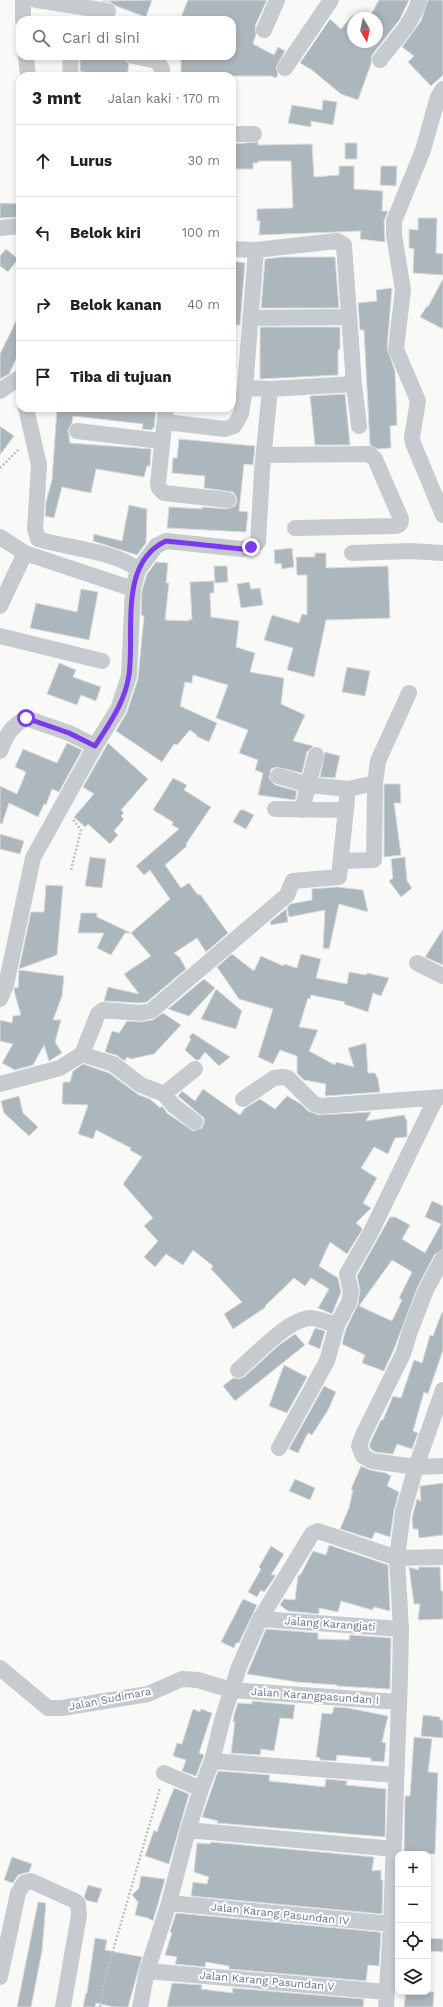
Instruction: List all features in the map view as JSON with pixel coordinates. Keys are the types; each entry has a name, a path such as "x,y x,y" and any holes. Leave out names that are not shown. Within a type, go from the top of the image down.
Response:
{"street":[{"path":"23,0 23,16"},
{"path":"36,0 108,11"},
{"path":"264,30 277,0"},
{"path":"285,68 331,0"},
{"path":"380,60 417,8 419,0"},
{"path":"26,60 28,72"},
{"path":"70,72 71,60"},
{"path":"152,60 157,61 162,69 162,72"},
{"path":"443,89 438,97 423,150 394,221 394,234 403,290 396,349 418,401 412,437 413,443 443,515"},
{"path":"236,134 254,134"},
{"path":"0,228 16,226"},
{"path":"236,249 256,250 338,241 344,245 354,384 359,426"},
{"path":"228,500 164,493 159,488 158,483 161,441 166,415 225,428 234,426 241,414 245,388 256,250"},
{"path":"250,318 349,317"},
{"path":"0,391 16,381"},
{"path":"245,388 270,389 354,384"},
{"path":"0,999 6,985 33,858 95,746 118,709 129,676 133,588 138,570 156,546 166,541 242,549 251,547 258,542 270,389"},
{"path":"27,412 39,465 35,529 38,539 56,545 120,559 138,570"},
{"path":"77,431 161,441"},
{"path":"264,455 369,454 375,459 401,519 400,524 396,526 295,528"},
{"path":"0,537 25,553 133,588"},
{"path":"0,606 25,553"},
{"path":"352,553 443,553"},
{"path":"0,636 102,661"},
{"path":"341,861 374,860 375,783 378,761 409,693"},
{"path":"0,751 6,734 17,722 26,718 69,733 95,746"},
{"path":"302,810 316,755"},
{"path":"278,776 309,785 348,789 375,783"},
{"path":"0,1084 60,1068 82,1054 98,1014 103,1010 140,1013 151,1011 287,895 293,881 339,877 348,789"},
{"path":"275,809 346,810"},
{"path":"417,963 443,976"},
{"path":"82,1054 113,1064 141,1085 164,1094 173,1104 195,1122"},
{"path":"164,1094 195,1069"},
{"path":"243,1099 274,1078 288,1078 317,1106 365,1104 439,1097"},
{"path":"279,1448 324,1369 331,1350 337,1325 349,1302 351,1292 347,1274 370,1234 439,1097"},
{"path":"443,1258 426,1290 403,1354 359,1446 360,1452 363,1456 372,1461 416,1467 443,1466"},
{"path":"238,1370 284,1330 301,1320 311,1318 337,1325"},
{"path":"387,1999 394,1849 401,1629 397,1558 403,1512 416,1467 443,1390"},
{"path":"140,2007 147,1971 169,1903 188,1830 212,1761 231,1690 260,1619 314,1532 318,1531 397,1558 443,1557"},
{"name":"Jalang Karangjati","path":"260,1619 401,1629"},
{"name":"Jalan Sudimara","path":"0,1668 48,1708 62,1708 148,1694 182,1679 198,1680 231,1690"},
{"name":"Jalan Karangpasundan I","path":"231,1690 399,1702"},
{"path":"212,1761 396,1775"},
{"path":"164,1773 201,1789"},
{"path":"188,1830 394,1849"},
{"path":"0,1976 18,1892 24,1883 31,1880 75,1901 78,1904 79,1915 63,2007"},
{"name":"Jalan Karang Pasundan IV","path":"169,1903 391,1924"},
{"name":"Jalan Karang Pasundan V","path":"147,1971 387,1999"}],"path":[{"path":"0,468 32,435"},
{"path":"63,804 81,830 71,870"},
{"path":"100,2007 104,1982 164,1773"}],"building":[{"path":"152,0 146,16 116,6 110,2 102,1"},
{"path":"188,0 267,0 255,26 256,34 253,44 274,55 278,47 285,51 276,67 278,74 276,78 271,76 236,76 236,72 181,72 181,60 236,60 236,16 182,16"},
{"path":"379,0 409,0 400,19 383,41 383,12 372,12"},
{"path":"428,0 443,0 443,75 431,86 408,62 414,56 402,47 421,21"},
{"path":"330,19 341,29 347,22 347,48 377,48 372,55 371,64 358,100 341,94 312,70 300,63"},
{"path":"80,60 125,60 129,64 128,72 80,71"},
{"path":"323,100 337,102 333,125 311,121 311,127 288,123 292,105 322,110"},
{"path":"258,142 258,145 312,144 314,177 339,175 339,166 354,166 354,189 383,191 382,211 388,211 384,221 385,242 360,239 361,231 259,235 260,221 257,221 257,209 293,208 291,161 258,161 258,163 253,163 253,169 236,169 236,144"},
{"path":"345,143 357,143 357,159 345,159"},
{"path":"381,166 397,166 396,186 380,185"},
{"path":"0,203 16,204 16,217 0,218"},
{"path":"418,218 437,218 436,253 443,254 443,275 413,273 414,249 409,248 409,229 418,230"},
{"path":"6,249 16,257 16,262 8,272 0,266 0,256"},
{"path":"283,257 335,257 339,308 261,308 265,259"},
{"path":"236,262 245,263 240,325 236,325"},
{"path":"443,279 443,329 420,317 427,306 428,307"},
{"path":"392,288 387,348 395,371 397,425 390,426 391,448 377,449 370,445 364,330 360,330 358,303 377,301 376,290"},
{"path":"16,321 16,359 9,374 0,379 0,354"},
{"path":"260,327 340,327 338,375 260,379"},
{"path":"345,394 350,445 315,445 310,396"},
{"path":"57,412 156,412 154,428 152,428 152,430 142,429 143,424 73,416 72,423 68,430 70,443 151,449 150,466 147,466 144,477 96,469 91,493 62,487 54,518 45,516 46,502 52,480"},
{"path":"0,426 14,436 0,455"},
{"path":"179,439 255,446 253,465 244,464 239,511 248,512 246,532 167,528 169,507 227,509 235,506 237,501 233,492 204,488 205,476 172,473 173,458 177,458"},
{"path":"129,505 147,509 146,543 137,555 93,541 94,534 122,541"},
{"path":"292,548 294,567 282,569 281,563 275,564 274,550"},
{"path":"315,553 326,553 326,568 388,566 390,618 326,620 314,677 287,670 293,648 264,640 272,615 299,623 302,614 307,615 307,575 297,575 296,557 315,557"},
{"path":"156,562 168,563 166,583 169,583 165,620 192,620 190,582 214,581 214,593 210,593 211,617 239,621 236,647 255,653 250,672 284,678 281,704 305,715 293,741 313,746 307,752 302,773 276,767 271,769 269,778 275,785 297,791 295,800 258,795 263,773 255,770 258,760 239,753 248,730 216,718 228,685 193,675 192,683 185,682 180,706 217,723 209,742 196,736 197,735 190,730 177,745 174,744 162,762 116,731 127,712 138,679 144,616 141,615 142,590 147,574"},
{"path":"214,566 227,566 228,582 215,583"},
{"path":"249,582 251,589 260,588 263,605 241,608 237,584"},
{"path":"81,589 98,592 89,640 30,628 36,603 77,612"},
{"path":"59,663 76,670 73,677 101,687 96,701 81,695 77,705 47,694"},
{"path":"347,667 370,671 365,696 342,692"},
{"path":"67,743 82,750 59,792 52,789 46,805 44,804 38,817 9,803 2,824 0,823 0,786 17,794 26,772 15,767 23,749 57,763"},
{"path":"108,743 148,779 121,810 124,813 121,816 124,819 114,831 118,835 110,844 88,824 85,827 74,817 94,794 83,787"},
{"path":"325,752 340,756 335,778 320,777"},
{"path":"173,778 187,785 184,790 211,807 186,844 187,846 165,865 181,888 189,883 198,895 200,894 228,933 206,952 197,938 174,953 180,958 186,969 147,1002 104,1001 108,987 139,994 124,974 151,956 131,933 170,899 150,870 144,875 136,866 179,829 172,825 173,822 153,810"},
{"path":"384,784 400,784 401,803 394,803 401,855 384,857"},
{"path":"240,810 244,810 254,815 246,829 233,822"},
{"path":"0,834 24,841 20,854 0,849"},
{"path":"90,857 106,859 102,888 85,886"},
{"path":"405,857 407,881 412,888 401,897 389,881 393,878 391,859"},
{"path":"46,885 63,886 57,955 19,969 31,912 44,912"},
{"path":"337,887 363,890 368,912 339,904 329,949 323,948 325,910 289,917 287,908 290,904 312,900 312,889"},
{"path":"286,909 288,922 271,925 270,922"},
{"path":"81,913 97,913 97,917 131,933 125,933 111,955 97,948 104,933 78,933"},
{"path":"443,929 443,965 425,957"},
{"path":"232,954 254,971 261,956 283,966 284,964 297,968 301,954 321,959 316,978 347,984 349,972 366,975 367,973 389,978 381,996 373,993 368,1012 344,1004 345,1002 311,995 310,999 308,998 299,1027 318,1030 309,1051 335,1065 336,1062 354,1067 348,1048 366,1043 368,1073 375,1073 378,1079 380,1092 325,1096 326,1084 304,1080 297,1073 297,1056 280,1050 273,1064 258,1057 273,1009 239,999 217,967"},
{"path":"19,970 64,976 62,996 53,1020 61,1020 55,1042 62,1053 49,1061 44,1045 33,1065 15,1070 2,1063 13,1044 0,1041 0,1020 12,1023 13,1016 21,1015 14,991 15,987 18,988"},
{"path":"204,979 215,988 189,1016 168,1009"},
{"path":"216,989 242,1011 236,1029 201,1019"},
{"path":"163,1013 181,1025 154,1054 131,1059 127,1057 125,1061 116,1055 105,1052 112,1031 119,1033 127,1021 139,1022 153,1020"},
{"path":"193,1033 230,1057 219,1066 205,1052 199,1060 196,1060 185,1050 191,1039 189,1037"},
{"path":"83,1064 109,1073 139,1095 150,1099 160,1108 162,1106 167,1113 193,1131 202,1128 204,1118 178,1096 182,1091 195,1101 203,1089 240,1115 245,1108 260,1099 275,1109 287,1096 301,1104 308,1111 319,1115 371,1112 366,1121 404,1115 407,1121 407,1137 395,1138 388,1154 374,1147 361,1168 377,1178 363,1203 371,1208 356,1223 362,1228 362,1230 347,1254 330,1242 319,1266 338,1278 341,1292 332,1314 318,1308 329,1289 311,1278 305,1286 294,1278 265,1306 266,1307 233,1329 224,1314 242,1302 211,1269 213,1266 193,1250 183,1265 166,1254 155,1267 144,1257 158,1241 144,1226 153,1218 123,1184 142,1157 130,1150 131,1148 96,1130 93,1139 78,1134 88,1105 62,1104 63,1082 70,1082 73,1071"},
{"path":"19,1096 23,1113 38,1127 29,1136 4,1113 1,1101"},
{"path":"432,1201 443,1206 443,1249 435,1254 418,1286 384,1371 362,1363 365,1355 342,1344 346,1329 358,1304 360,1290 357,1276 390,1217 395,1217 410,1225 402,1239 425,1253 441,1224 425,1217","holes":["392,1260 412,1272 399,1298 402,1300 392,1321 359,1306"]},
{"path":"442,1312 443,1350 428,1394 424,1392 413,1431 418,1433 412,1449 397,1444 393,1454 375,1452 369,1446 381,1420 383,1420 393,1396 401,1398 414,1360 422,1363 430,1335 433,1336"},
{"path":"315,1328 325,1331 320,1349 308,1344"},
{"path":"295,1334 305,1345 235,1401 223,1386 233,1378 239,1379 244,1377 278,1346"},
{"path":"284,1365 307,1377 287,1413 269,1406"},
{"path":"324,1386 336,1392 328,1410 312,1435 308,1433 298,1453 289,1449"},
{"path":"361,1466 370,1470 386,1473 391,1476 387,1486 399,1492 390,1537 375,1532 372,1539 340,1529 349,1508 353,1490 351,1489"},
{"path":"295,1479 315,1488 310,1500 289,1491"},
{"path":"443,1483 443,1535 419,1538 418,1529 413,1529 412,1518 417,1499 421,1501 420,1486"},
{"path":"329,1545 388,1565 390,1611 374,1607 372,1610 341,1601 338,1612 319,1608 319,1614 288,1611 280,1605 284,1599 295,1600 298,1576 301,1574 313,1551 326,1555"},
{"path":"271,1546 284,1554 271,1575 276,1575 264,1592 261,1590 257,1597 248,1592 261,1569 259,1567"},
{"path":"409,1567 419,1570 418,1567 440,1567 441,1591 443,1591 443,1619 418,1620 420,1604 414,1604"},
{"path":"243,1599 257,1605 239,1643 236,1643 234,1648 221,1642"},
{"path":"266,1629 318,1633 318,1639 349,1640 350,1635 391,1638 390,1689 297,1682 247,1674"},
{"path":"252,1701 295,1705 293,1719 280,1718 274,1751 261,1749 260,1755 231,1753 235,1722 233,1722 238,1703 252,1704"},
{"path":"334,1707 348,1708 388,1716 382,1742 386,1743 384,1762 371,1761 371,1758 337,1755 336,1761 320,1760 320,1758 316,1757 322,1713 332,1714"},
{"path":"193,1709 200,1712 201,1709 212,1713 199,1753 204,1755 196,1776 182,1771 186,1760 173,1756 177,1743 182,1744"},
{"path":"423,1715 440,1717 440,1720 443,1720 443,1738 421,1736"},
{"path":"414,1737 432,1739 428,1772 438,1773 435,1854 431,1854 431,1851 404,1851 405,1796 410,1796"},
{"path":"218,1771 270,1775 269,1781 325,1787 326,1779 347,1781 346,1785 386,1789 385,1837 217,1823 218,1821 202,1817"},
{"path":"174,1788 189,1794 169,1864 145,1856 154,1830 157,1832"},
{"path":"211,1842 374,1857 372,1871 381,1870 381,1880 383,1880 382,1914 191,1896 193,1882 207,1884 209,1877 194,1872 197,1843 210,1844"},
{"path":"12,1857 32,1864 29,1872 18,1875 13,1883 4,1880"},
{"path":"141,1876 165,1879 153,1921 148,1918 135,1915 138,1902 132,1895 139,1888"},
{"path":"88,1885 102,1889 97,1903 86,1900 84,1897"},
{"path":"38,1902 46,1903 42,1951 31,2007 17,2007"},
{"path":"176,1913 379,1932 381,1933 379,1966 368,1965 366,1981 229,1969 229,1966 206,1962 205,1967 175,1964 177,1957 165,1955"},
{"path":"95,1938 107,1940 105,1950 142,1957 128,2007 114,2007 96,2003 95,2007 83,2007 87,1993"},
{"path":"431,1938 443,1939 443,1952 431,1951"},
{"path":"172,1983 202,1985 201,1989 233,1993 232,1988 364,1999 363,2007 167,2007"},
{"path":"431,1992 434,1992 433,2007 404,2007 406,1995 431,1995"}],"route":[{"path":"26,718 69,733 95,746 118,709 129,676 133,588 138,570 156,546 166,541 242,549 251,547"}]}
